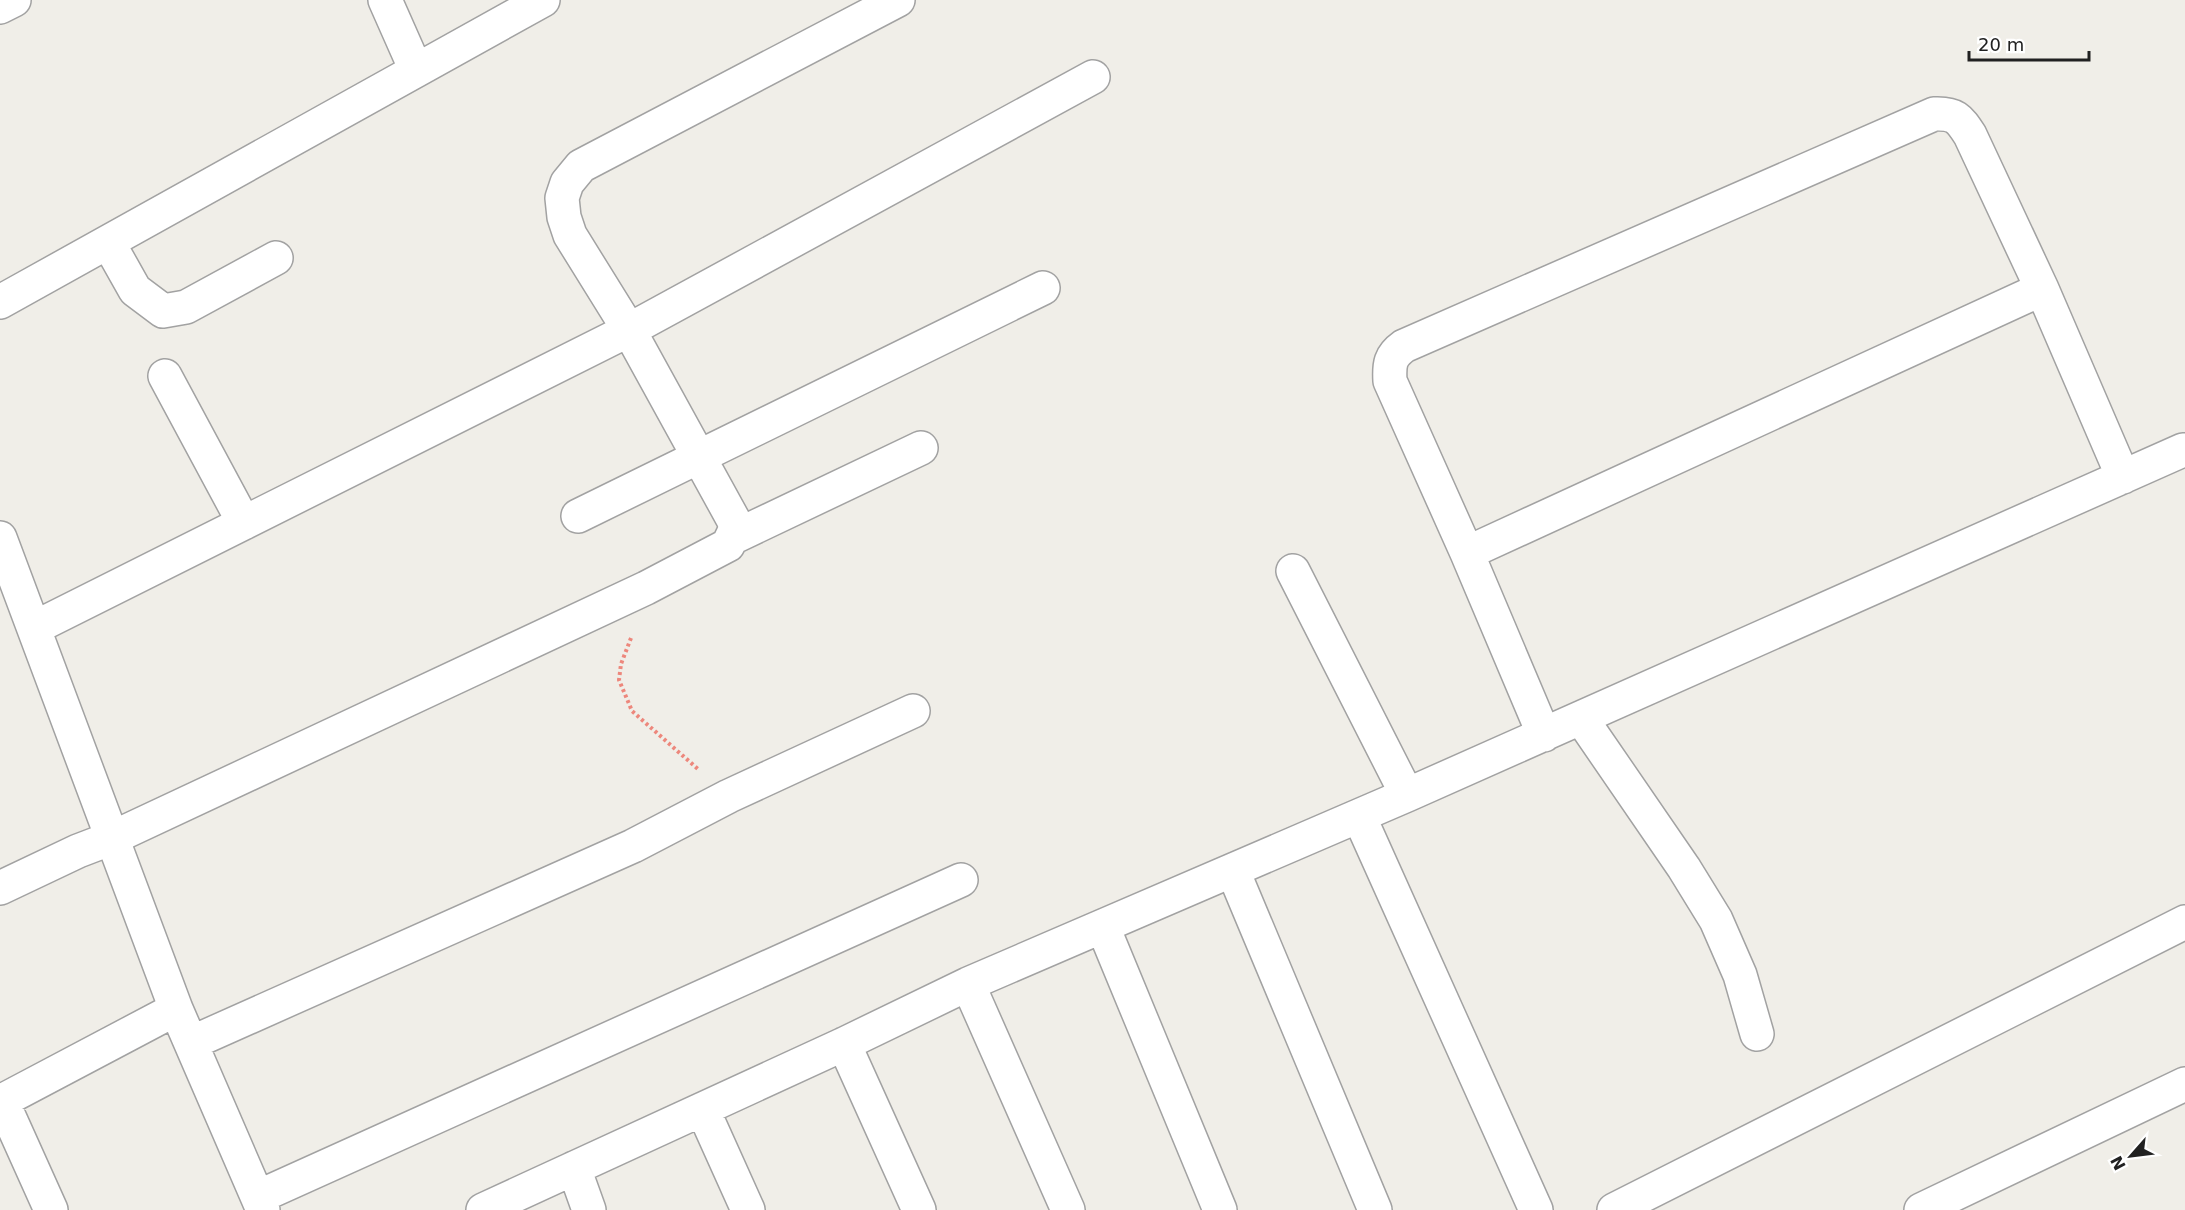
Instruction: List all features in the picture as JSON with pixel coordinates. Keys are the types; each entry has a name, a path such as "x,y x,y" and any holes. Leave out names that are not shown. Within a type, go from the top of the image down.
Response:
{"street":[{"path":"0,7 14,0"},
{"path":"385,0 416,70"},
{"path":"0,302 543,0"},
{"path":"0,888 78,851 112,838 646,588 728,545 734,537 736,528 733,519 629,330 570,235 564,217 562,198 567,183 581,166 898,0"},
{"path":"34,628 629,330 1093,77"},
{"path":"1544,735 1467,553 1390,381 1391,360 1394,354 1404,346 1934,114 1949,114 1962,122 1970,135 2042,289 2123,477"},
{"path":"108,242 135,290 163,311 186,307 276,258"},
{"path":"578,516 1043,288"},
{"path":"1467,553 2042,289"},
{"path":"165,376 244,523"},
{"path":"734,537 921,448"},
{"path":"483,1210 704,1110 968,984 1544,735 2183,450"},
{"path":"0,538 6,573 34,628 176,1009 260,1203 961,880"},
{"path":"1293,571 1407,795"},
{"path":"191,1043 633,846 729,795 914,711"},
{"path":"1581,718 1684,868 1716,920 1740,975 1757,1034"},
{"path":"1359,816 1536,1210"},
{"path":"1233,871 1375,1210"},
{"path":"1614,1210 1661,1200 2185,922"},
{"path":"1103,927 1220,1210"},
{"path":"968,984 1068,1210"},
{"path":"51,1210 1,1102 176,1009"},
{"path":"844,1044 919,1210"},
{"path":"1922,1210 2185,1084"},
{"path":"704,1110 748,1210"},
{"path":"574,1168 589,1210"}],"path":[{"path":"646,588 621,664 619,680 624,694 632,711 729,795"}]}
